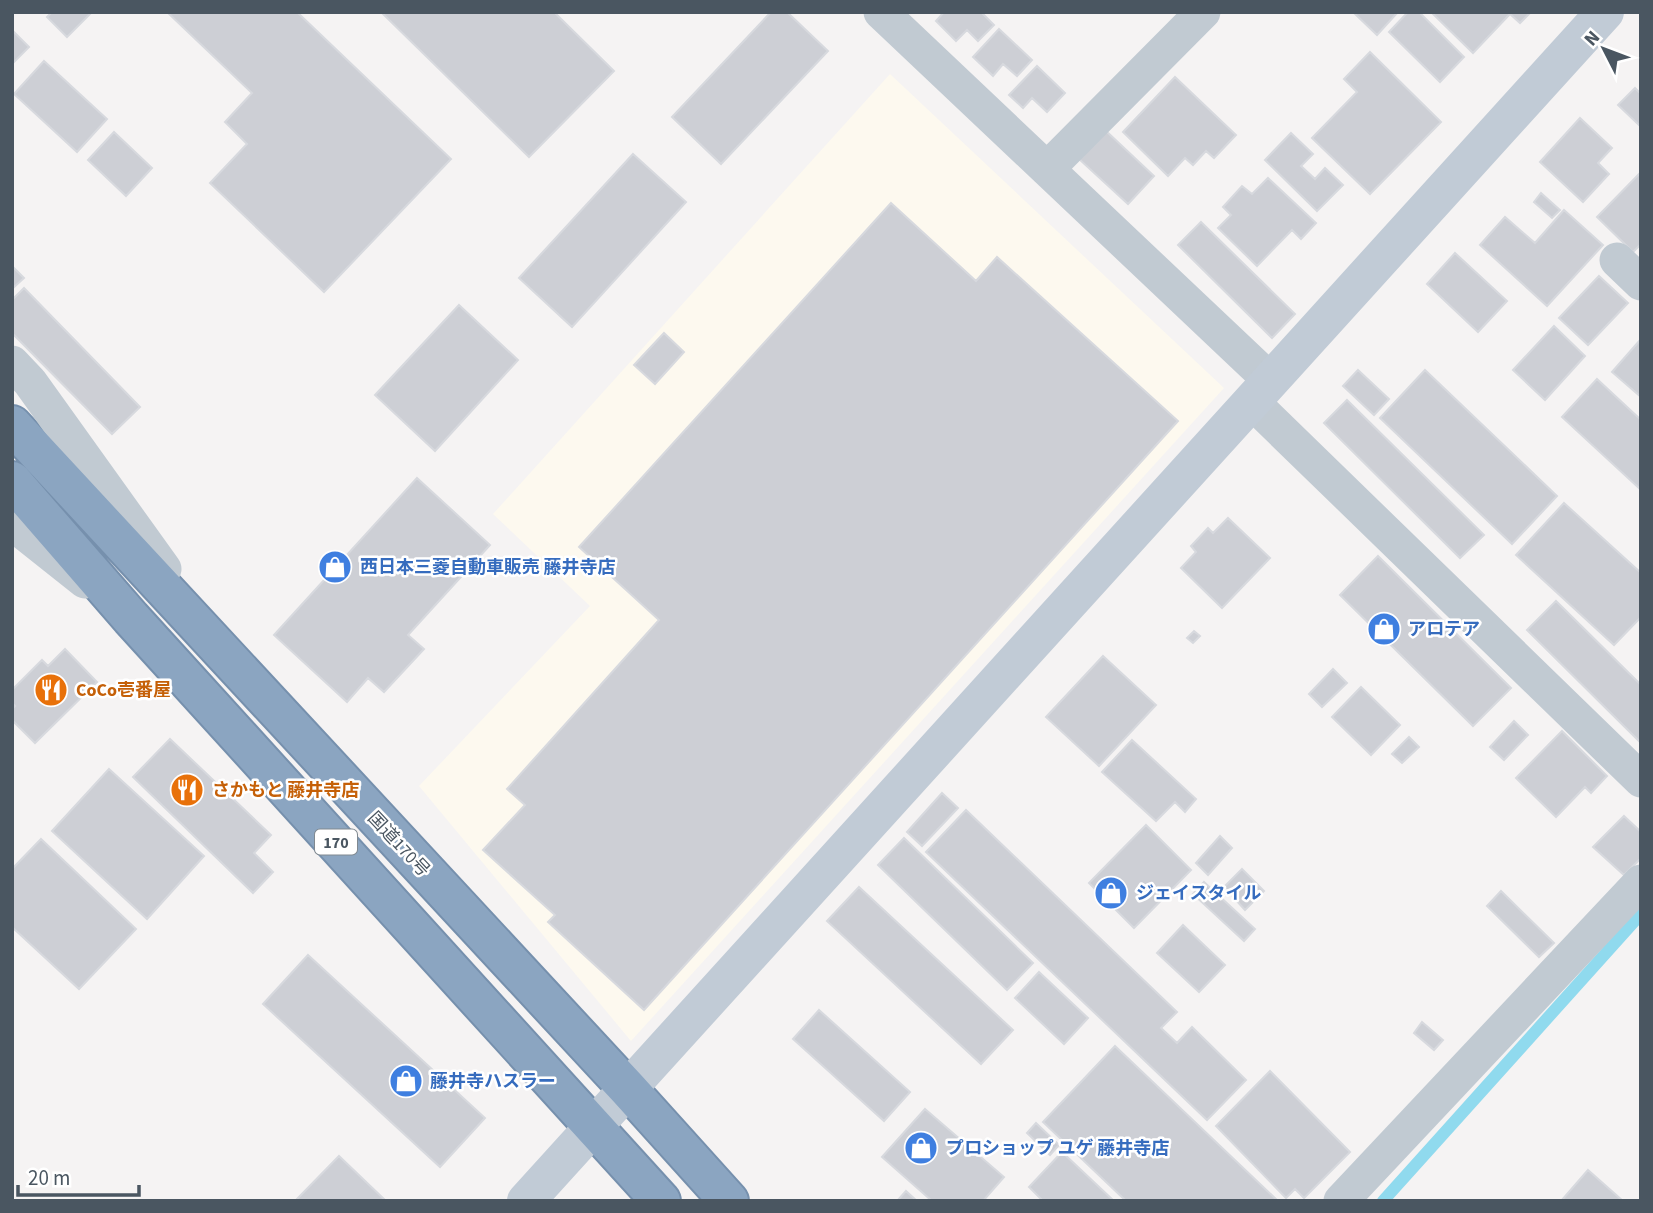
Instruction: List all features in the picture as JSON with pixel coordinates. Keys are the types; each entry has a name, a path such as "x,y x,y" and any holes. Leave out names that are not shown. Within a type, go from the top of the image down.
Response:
{"highway":[{"name":"国道170号","path":"12,425 729,1201"},
{"name":"170","path":"12,481 131,618 661,1201"}],"street":[{"path":"881,12 1047,169 1641,780"},
{"path":"1047,169 1203,12"},
{"path":"526,1201 1605,12"},
{"path":"12,363 30,382 225,654"},
{"path":"12,523 131,618"},
{"path":"1341,1201 1641,882"}],"shaded area":[{"path":"890,74 1224,388 631,1041 419,786 590,606 493,514"}],"building":[{"path":"52,12 92,12 67,37 47,17"},
{"path":"167,12 297,12 451,159 324,292 210,183 247,144 225,122 252,93"},
{"path":"381,12 554,12 614,71 529,157"},
{"path":"771,12 787,12 828,51 721,164 672,117"},
{"path":"944,12 981,12 994,25 978,41 967,30 956,41 936,21"},
{"path":"1353,12 1398,12 1377,35"},
{"path":"1408,12 1419,12 1464,57 1440,82 1389,32"},
{"path":"1431,12 1531,12 1520,23 1510,14 1473,53"},
{"path":"999,29 1032,60 1017,76 1003,64 993,76 973,57"},
{"path":"12,30 29,47 12,64"},
{"path":"1370,52 1441,122 1370,194 1312,138 1357,92 1344,79"},
{"path":"44,61 107,119 77,152 14,94"},
{"path":"1037,66 1065,93 1047,112 1032,98 1023,108 1009,95"},
{"path":"1175,77 1236,135 1214,158 1206,151 1193,165 1185,158 1168,176 1123,132"},
{"path":"1635,88 1641,94 1641,127 1618,105"},
{"path":"1580,118 1612,148 1598,163 1609,174 1583,202 1540,162"},
{"path":"1105,130 1154,176 1128,204 1079,159"},
{"path":"114,132 152,168 126,196 88,160"},
{"path":"1291,133 1313,154 1301,166 1315,179 1325,168 1343,185 1317,211 1265,160"},
{"path":"633,154 686,202 572,327 519,278"},
{"path":"1641,172 1641,244 1633,252 1597,217"},
{"path":"1268,178 1316,223 1301,239 1292,230 1257,266 1218,228 1231,215 1223,207 1242,186 1252,194"},
{"path":"1541,193 1560,210 1552,218 1534,202"},
{"path":"891,203 976,281 997,257 1178,421 644,1010 548,922 555,915 483,850 525,805 507,789 659,620 579,547"},
{"path":"1564,210 1603,245 1547,306 1480,245 1505,217 1535,243"},
{"path":"1201,222 1295,314 1272,338 1178,245"},
{"path":"1455,253 1507,301 1478,332 1427,284"},
{"path":"12,266 24,278 12,289"},
{"path":"1599,276 1628,303 1588,345 1559,318"},
{"path":"24,288 140,407 112,434 12,333 12,300"},
{"path":"459,305 518,360 435,451 375,395"},
{"path":"1554,326 1585,356 1545,400 1513,370"},
{"path":"664,333 684,352 655,384 634,365"},
{"path":"1641,339 1641,397 1612,372"},
{"path":"1358,370 1389,399 1374,415 1343,386"},
{"path":"1425,370 1557,496 1512,544 1380,418"},
{"path":"1597,379 1641,420 1641,490 1562,417"},
{"path":"1347,400 1484,535 1460,558 1324,423"},
{"path":"417,478 490,545 408,635 424,649 384,692 368,678 347,702 274,635"},
{"path":"1564,503 1641,573 1641,617 1614,645 1516,555"},
{"path":"1228,518 1270,558 1222,608 1181,568 1196,552 1191,546 1208,528 1213,533"},
{"path":"1378,556 1511,688 1473,726 1340,595"},
{"path":"1556,601 1641,685 1641,743 1527,630"},
{"path":"1194,631 1200,636 1193,643 1187,638"},
{"path":"65,649 97,682 35,743 12,720 12,709 15,706 12,703 12,690 42,660 48,666"},
{"path":"1103,656 1156,705 1099,766 1046,717"},
{"path":"1333,669 1347,683 1322,707 1309,694"},
{"path":"1361,687 1400,725 1371,755 1332,717"},
{"path":"1514,721 1528,735 1504,760 1490,747"},
{"path":"1562,731 1607,776 1591,793 1585,787 1556,817 1516,778"},
{"path":"1409,737 1419,747 1402,763 1392,754"},
{"path":"170,739 271,835 254,853 273,872 253,893 133,777"},
{"path":"1132,740 1196,799 1185,812 1175,802 1156,821 1102,772"},
{"path":"109,769 204,856 147,919 52,831"},
{"path":"942,793 958,808 922,846 907,832"},
{"path":"966,810 1177,1012 1161,1028 1177,1043 1192,1027 1246,1080 1207,1120 926,852"},
{"path":"1624,816 1641,832 1641,858 1624,875 1593,847"},
{"path":"1146,825 1191,870 1134,928 1089,883"},
{"path":"1220,836 1232,848 1208,875 1196,863"},
{"path":"904,838 1033,963 1007,990 878,865"},
{"path":"41,839 136,929 79,989 12,927 12,869"},
{"path":"1242,869 1264,891 1245,910 1224,887"},
{"path":"1204,882 1255,929 1244,941 1193,894"},
{"path":"859,887 1013,1030 981,1064 827,921"},
{"path":"1501,891 1554,943 1539,957 1487,906"},
{"path":"1183,925 1225,965 1199,992 1157,953"},
{"path":"308,955 485,1118 440,1167 263,1004"},
{"path":"1039,972 1088,1018 1064,1044 1015,998"},
{"path":"819,1010 910,1092 884,1121 793,1039"},
{"path":"1422,1022 1443,1040 1434,1050 1414,1033"},
{"path":"1115,1046 1278,1201 1126,1201 1043,1122"},
{"path":"1270,1071 1350,1152 1304,1198 1295,1189 1286,1198 1216,1126"},
{"path":"925,1109 1004,1177 983,1201 932,1201 882,1157"},
{"path":"1036,1123 1059,1145 1050,1155 1027,1133"},
{"path":"1062,1152 1114,1201 1043,1201 1029,1187"},
{"path":"339,1156 386,1201 295,1201"},
{"path":"1588,1170 1623,1201 1561,1201"},
{"path":"906,1191 917,1201 897,1201"}],"waterway":[{"path":"1383,1201 1641,914"}],"place":[{"name":"西日本三菱自動車販売 藤井寺店","path":"335,567"},
{"name":"アロテア","path":"1384,629"},
{"name":"CoCo壱番屋","path":"51,690"},
{"name":"さかもと 藤井寺店","path":"187,790"},
{"name":"ジェイスタイル","path":"1111,893"},
{"name":"藤井寺ハスラー","path":"406,1081"},
{"name":"プロショップ ユゲ 藤井寺店","path":"921,1148"}]}
